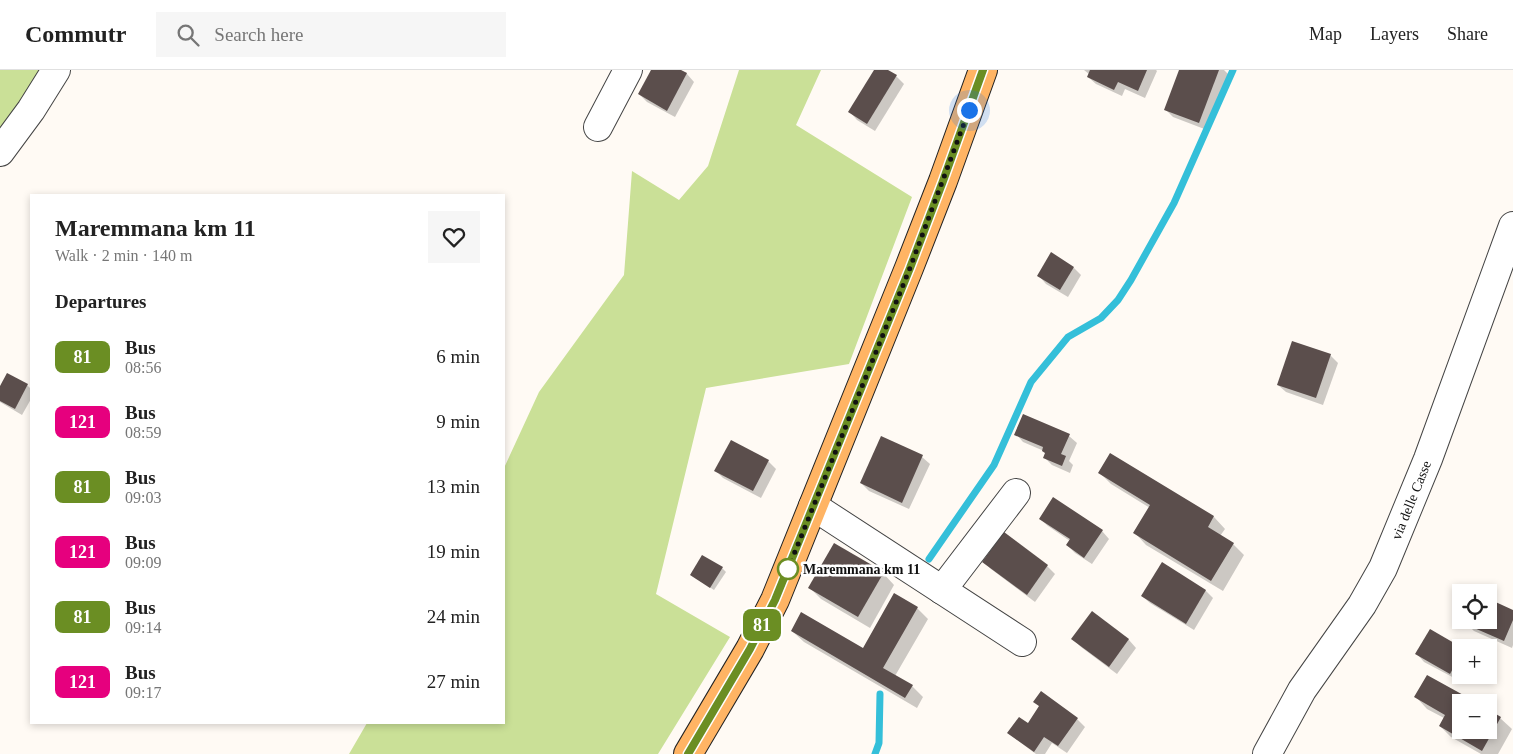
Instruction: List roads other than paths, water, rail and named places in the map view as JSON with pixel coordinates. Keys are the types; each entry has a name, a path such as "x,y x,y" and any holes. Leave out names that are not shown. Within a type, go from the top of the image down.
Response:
{"main road":[{"path":"688,754 738,670 775,600 926,225 983,70"}],"street":[{"path":"0,152 31,110 56,70"},
{"path":"598,127 628,70"},
{"name":"via delle Casse","path":"1267,754 1302,690 1362,604 1386,561 1428,459 1513,226"},
{"path":"942,590 1016,493"},
{"path":"813,506 1022,642"}],"waterway":[{"path":"929,559 994,465 1031,382 1068,337 1101,318 1118,300 1131,280 1174,203 1233,70"},
{"path":"875,754 879,743 880,694"}],"place":[{"name":"Maremmana km 11","path":"788,569"}]}
